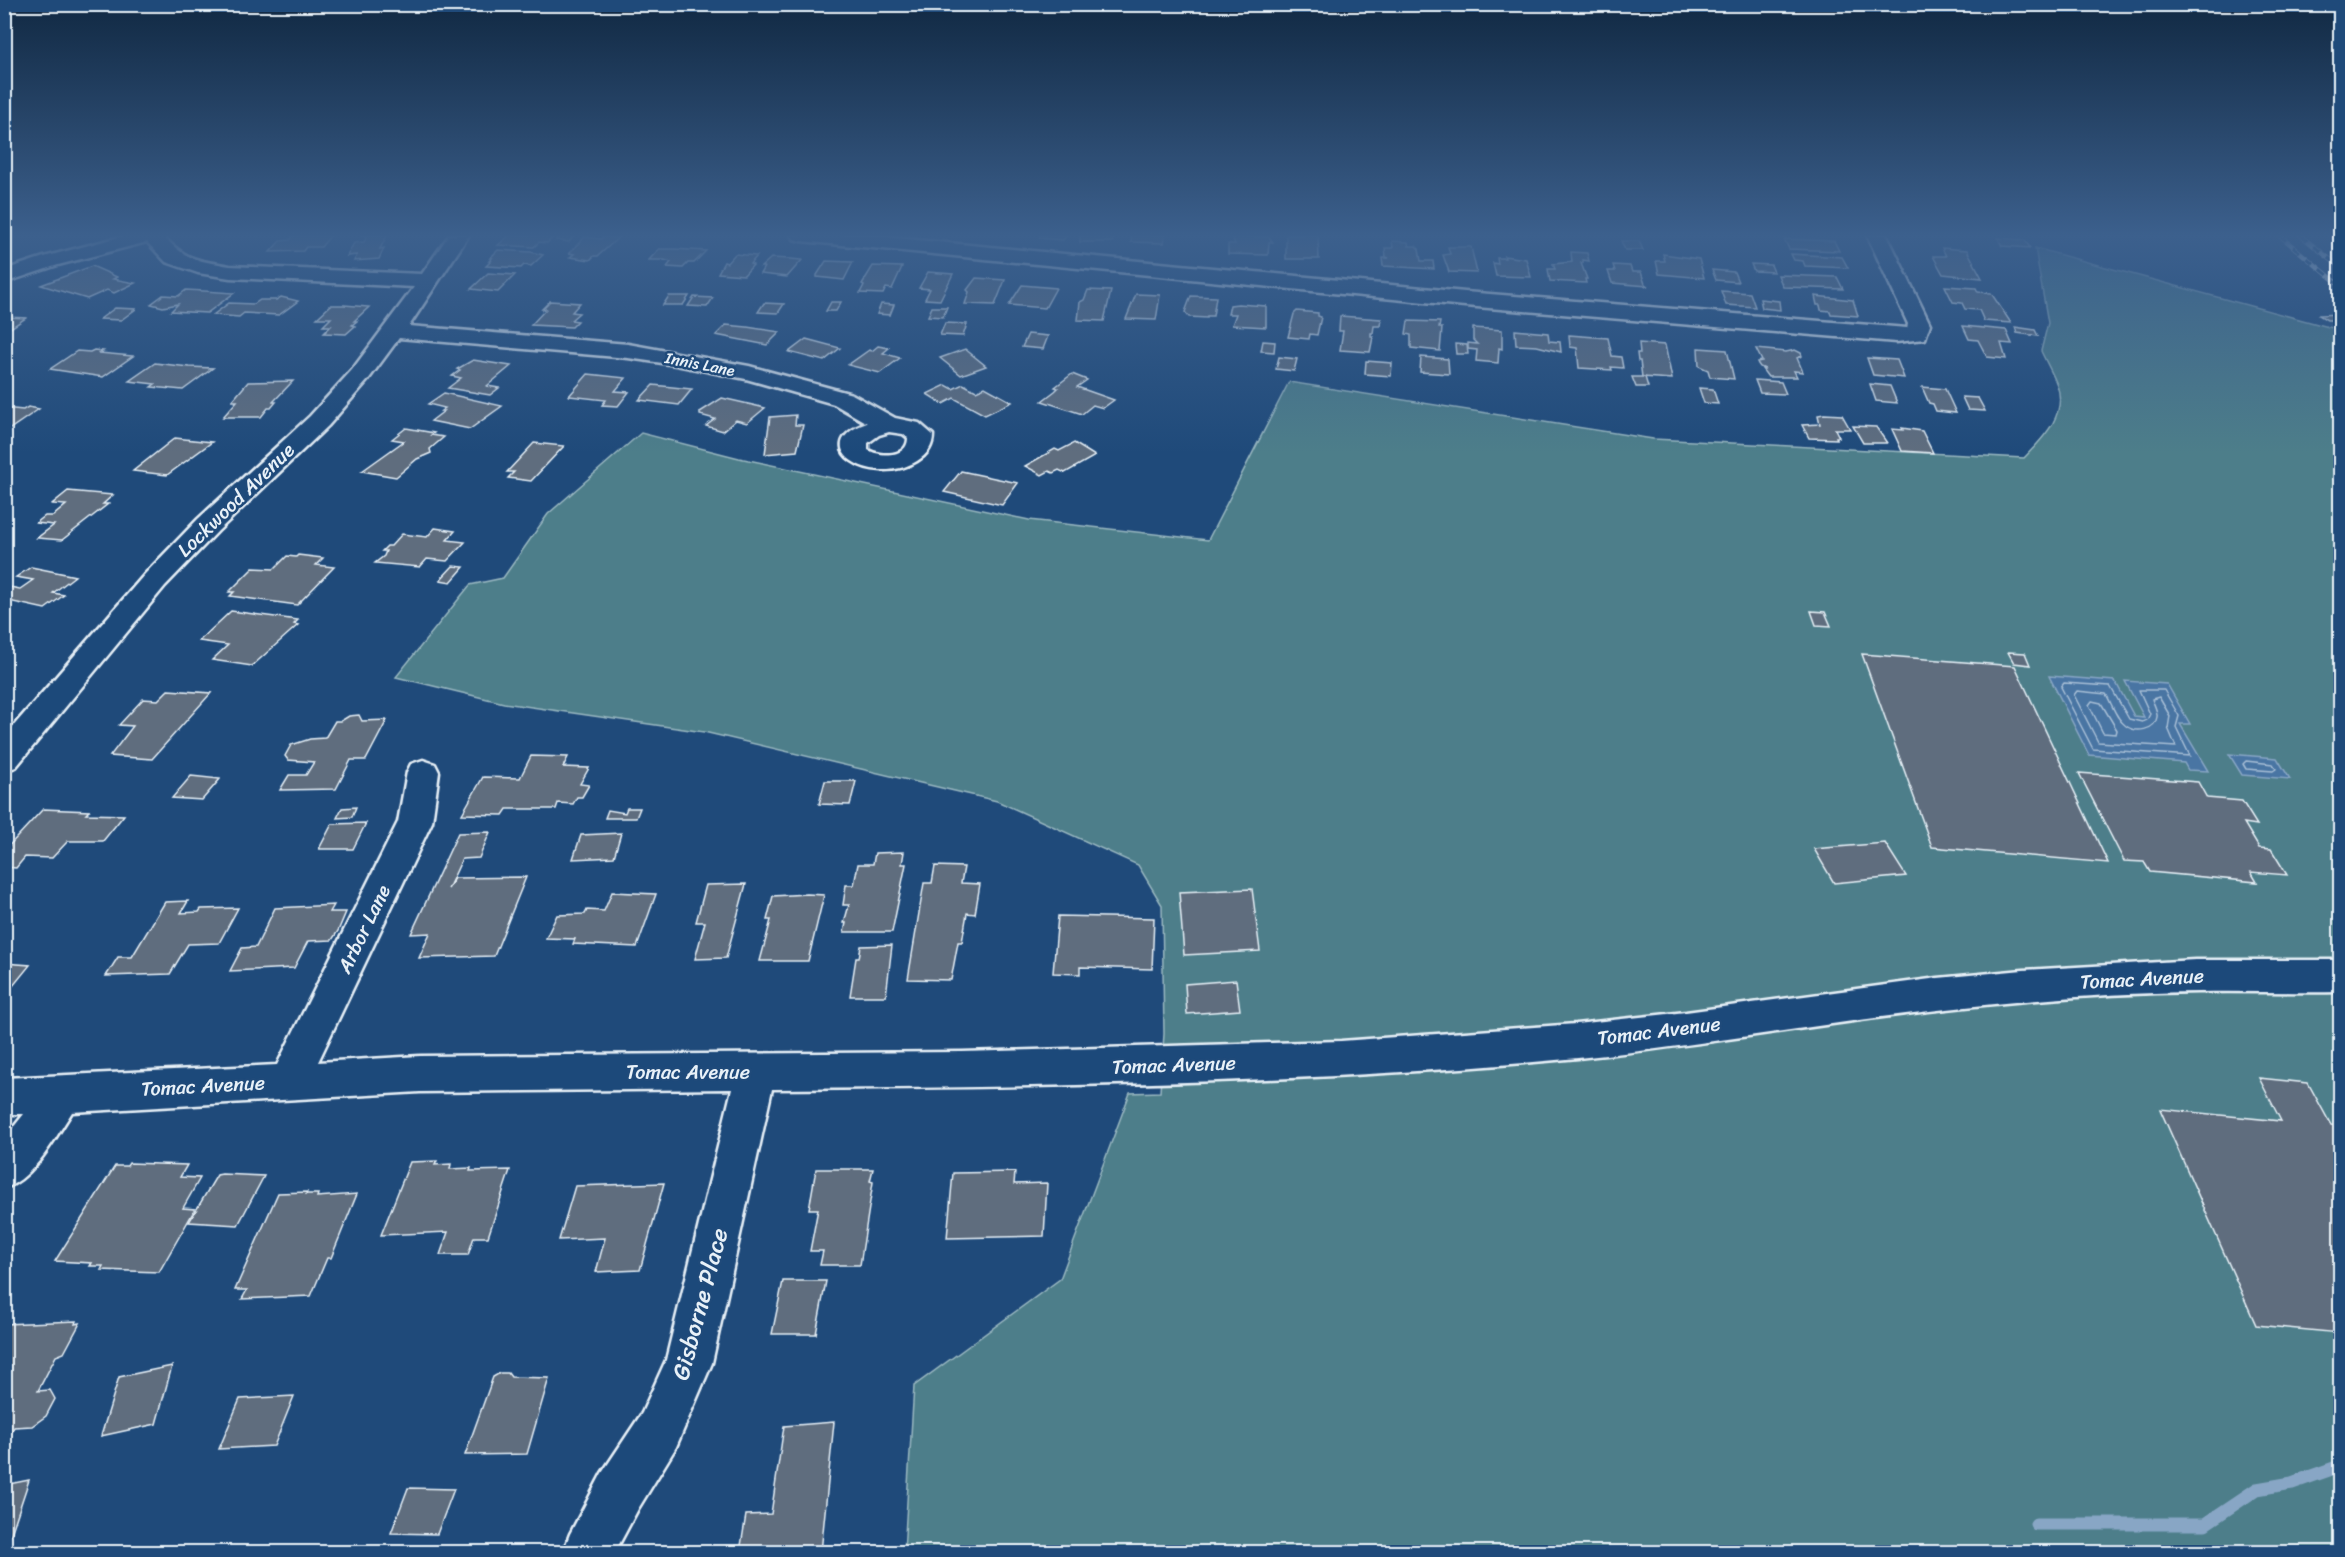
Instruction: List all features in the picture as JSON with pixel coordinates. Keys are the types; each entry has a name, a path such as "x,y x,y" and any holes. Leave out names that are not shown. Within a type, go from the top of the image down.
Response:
{"street":[{"name":"Lockwood Avenue","path":"4,759 154,580 208,525 319,421 360,375 410,308"},
{"path":"1569,308 1896,335 1917,334 1919,324 1911,308"},
{"name":"Innis Lane","path":"394,332 628,351 695,362 749,373 843,399 889,425"},
{"name":"Arbor Lane","path":"289,1081 415,822 423,772"},
{"name":"Tomac Avenue","path":"4,1096 61,1095 420,1074 756,1072 1177,1065 1341,1058 1631,1035 1898,999 2012,987 2195,976 2340,976"},
{"name":"Gisborne Place","path":"588,1552 620,1491 659,1430 689,1363 756,1072"},
{"path":"4,1169 26,1145 61,1095"}],"green space":[{"path":"2045,308 2257,308 2340,330 2340,1552 904,1552 914,1386 1060,1279 1130,1093 1160,1092 1164,1034 1162,905 1138,865 997,801 704,732 504,703 396,677 470,585 503,578 548,514 641,433 739,458 1029,520 1208,540 1289,382 1653,439 2024,458 2051,426 2059,406 2057,385 2041,351 2048,323"}],"water":[{"path":"2049,676 2115,681 2134,716 2144,717 2125,681 2167,684 2190,724 2180,724 2208,771 2188,770 2184,763 2089,755"},
{"path":"2229,754 2277,758 2290,779 2242,775"}],"building":[{"path":"115,308 136,309 121,320 100,319"},
{"path":"174,308 214,308 207,313 171,311"},
{"path":"223,308 289,308 279,315 244,313 239,317 213,315"},
{"path":"328,308 368,308 354,321 357,321 352,325 355,326 346,334 324,333 331,326 323,326 331,318 317,318"},
{"path":"576,308 572,312 579,313 571,320 578,321 572,327 531,325 546,309 542,309"},
{"path":"761,308 782,308 778,313 758,312"},
{"path":"828,308 838,308 836,311 826,311"},
{"path":"880,308 893,308 890,315 877,314"},
{"path":"932,308 947,308 943,317 928,316"},
{"path":"1079,308 1107,308 1104,321 1078,320"},
{"path":"1131,308 1158,308 1156,320 1126,319"},
{"path":"1187,308 1214,308 1213,316 1207,316 1207,318 1189,317 1185,312"},
{"path":"1229,308 1266,308 1266,327 1232,325 1236,314 1228,314"},
{"path":"1762,308 1780,308 1780,310"},
{"path":"1821,308 1855,308 1858,316 1831,314 1830,311 1821,310"},
{"path":"2001,308 2011,323 1984,321 1979,310 1965,309"},
{"path":"1297,311 1318,313 1321,317 1317,335 1310,334 1309,339 1288,337 1294,314"},
{"path":"2338,314 2340,320 2327,320 2319,315"},
{"path":"1340,316 1381,319 1380,326 1374,326 1373,333 1371,333 1373,337 1370,352 1340,350 1343,331 1339,331"},
{"path":"5,317 26,318 6,331"},
{"path":"1408,321 1440,322 1439,328 1442,328 1440,351 1411,348 1411,335 1406,334"},
{"path":"945,323 967,324 963,336 940,335"},
{"path":"726,325 780,332 767,345 716,335"},
{"path":"1963,326 2006,330 2012,344 2001,343 2006,359 1987,357 1978,340 1969,339"},
{"path":"2015,327 2035,330 2038,336 2017,333"},
{"path":"1473,328 1502,330 1502,349 1499,348 1498,363 1476,361 1477,350 1468,349 1468,343 1477,344 1473,340"},
{"path":"1515,330 1548,333 1549,341 1560,342 1561,352 1537,346 1516,345"},
{"path":"1028,334 1048,336 1043,349 1022,347"},
{"path":"1569,335 1608,338 1612,356 1621,357 1623,368 1611,367 1612,370 1579,368 1577,348 1570,347"},
{"path":"806,339 840,348 824,361 789,352"},
{"path":"1263,341 1275,342 1274,352 1261,351"},
{"path":"1639,343 1665,345 1672,379 1642,377 1637,353 1640,353"},
{"path":"1455,344 1467,345 1468,354 1456,354"},
{"path":"878,346 889,348 883,353 900,358 880,373 848,365 869,350 872,351"},
{"path":"1698,348 1727,350 1734,379 1710,377 1708,370 1699,366"},
{"path":"965,349 986,366 961,375 940,358"},
{"path":"1756,349 1786,352 1795,350 1801,353 1802,356 1797,358 1803,372 1794,371 1797,377 1768,377 1762,369 1765,369 1757,362 1762,361"},
{"path":"77,351 103,351 99,353 133,356 103,377 50,369"},
{"path":"1279,357 1297,359 1294,371 1276,369"},
{"path":"1421,357 1448,359 1449,374 1420,372"},
{"path":"1867,358 1897,360 1904,378 1873,375"},
{"path":"473,360 511,366 487,386 499,388 490,395 448,388 461,378 452,376 460,370 457,369"},
{"path":"1366,361 1392,363 1391,376 1365,374"},
{"path":"155,363 213,368 183,390 151,387 155,384 129,381"},
{"path":"588,374 626,378 615,391 629,392 618,406 602,405 606,400 569,396"},
{"path":"1072,374 1087,380 1077,387 1114,400 1103,408 1093,405 1082,414 1042,401"},
{"path":"1632,377 1645,377 1648,387 1636,387"},
{"path":"1755,380 1781,382 1786,394 1760,393"},
{"path":"293,381 261,417 223,417 237,401 232,401 248,382"},
{"path":"963,384 976,391 985,387 1012,402 985,415 954,398 943,404 927,394 946,385 953,389"},
{"path":"1870,384 1890,386 1897,403 1876,401"},
{"path":"653,385 692,389 679,405 639,400"},
{"path":"1922,387 1945,389 1956,413 1936,411 1933,404 1929,403"},
{"path":"1699,388 1713,389 1718,404 1704,403"},
{"path":"444,393 502,406 470,429 431,421 445,408 428,404"},
{"path":"1962,397 1978,398 1985,411 1968,410"},
{"path":"722,398 765,408 747,423 736,420 723,431 706,426 715,419 700,415 700,412"},
{"path":"28,407 39,409 4,433 4,408 23,410"},
{"path":"796,415 795,425 803,425 797,451 765,454 770,417"},
{"path":"1818,415 1842,415 1850,429 1835,429 1839,437 1836,437 1837,439 1809,438 1802,425 1820,424"},
{"path":"1853,426 1876,427 1887,443 1863,443"},
{"path":"406,428 444,437 430,449 431,453 417,459 396,477 362,471 404,441 392,439"},
{"path":"1902,428 1922,431 1933,453 1902,451 1892,429 1903,430"},
{"path":"175,438 212,442 167,475 133,471"},
{"path":"534,443 564,446 531,481 508,478 514,472 507,472"},
{"path":"1074,443 1095,456 1065,473 1059,470 1053,473 1049,471 1042,475 1025,466 1055,449 1059,451"},
{"path":"961,471 1018,483 1002,505 944,492"},
{"path":"68,491 113,495 103,504 108,504 62,540 37,538 54,525 36,523 45,516 53,516 66,505 52,504"},
{"path":"435,528 455,531 447,540 465,542 447,561 427,559 420,567 375,563 384,556 386,551 382,551 387,546 391,546 402,534 427,537"},
{"path":"298,555 323,558 316,565 334,567 297,605 230,596 234,592 229,592 253,568 274,569 287,556 296,557"},
{"path":"453,566 464,567 451,582 440,580"},
{"path":"31,567 75,576 53,593 64,595 45,609 4,600 4,586 20,589 33,580 16,577"},
{"path":"231,611 298,620 294,624 298,625 252,666 212,660 228,645 199,641"},
{"path":"1811,611 1825,612 1831,626 1816,625"},
{"path":"2008,652 2025,653 2030,665 2014,663"},
{"path":"1862,654 2015,666 2108,863 1932,847"},
{"path":"168,690 211,693 152,759 110,756 133,726 119,725 143,699 158,700"},
{"path":"359,715 362,721 387,720 366,760 351,760 336,789 280,790 289,775 306,775 314,762 288,760 285,756 291,745 310,739 325,738 335,721"},
{"path":"531,756 568,757 563,767 589,768 580,784 589,785 582,797 577,797 573,804 558,803 556,809 507,809 503,815 462,814 483,777 520,778"},
{"path":"2079,773 2198,782 2207,798 2242,801 2257,825 2244,823 2259,848 2271,849 2287,875 2251,872 2257,882 2150,872 2144,862 2124,861"},
{"path":"191,776 220,779 202,800 172,798"},
{"path":"825,781 856,781 850,805 819,804"},
{"path":"356,807 352,817 337,818 342,808"},
{"path":"627,808 640,808 636,818 605,818 608,810 625,813"},
{"path":"43,809 89,811 86,814 124,815 103,841 68,841 52,858 25,857 16,868 4,867 4,851"},
{"path":"366,823 353,849 319,849 332,824"},
{"path":"490,832 479,858 462,859 448,889 455,878 526,877 494,956 419,958 430,933 411,934 458,833"},
{"path":"621,833 614,857 573,859 581,835"},
{"path":"1885,843 1906,876 1834,883 1814,849"},
{"path":"904,852 902,864 906,864 892,932 844,932 849,905 843,905 846,885 854,885 858,864 873,864 875,853"},
{"path":"935,866 964,867 961,883 980,884 975,914 967,913 962,942 958,942 951,980 908,979 924,883 932,883"},
{"path":"746,884 726,958 695,959 705,922 696,922 706,885"},
{"path":"1252,889 1260,951 1184,955 1179,892"},
{"path":"612,892 656,894 637,947 573,944 575,939 546,938 557,915 585,914 587,910 604,911"},
{"path":"824,895 808,961 760,961 771,920 767,920 773,896"},
{"path":"188,901 181,913 199,912 201,909 238,908 219,943 188,944 170,974 106,976 118,957 132,957 165,902"},
{"path":"334,905 330,912 346,912 338,931 332,940 308,941 294,968 230,971 242,948 256,947 275,908"},
{"path":"1058,916 1154,918 1152,969 1080,967 1080,974 1053,973"},
{"path":"892,945 886,996 850,996 856,958 859,958 861,946"},
{"path":"4,963 30,965 4,997"},
{"path":"1236,980 1240,1010 1187,1014 1185,984"},
{"path":"2259,1078 2308,1083 2331,1125 2340,1126 2340,1333 2256,1325 2160,1109 2281,1121"},
{"path":"437,1161 435,1165 451,1164 450,1169 510,1170 488,1237 474,1237 468,1255 440,1255 448,1232 381,1235 410,1162"},
{"path":"129,1163 187,1165 180,1177 200,1178 183,1208 195,1209 159,1272 101,1270 103,1266 90,1266 92,1263 55,1261 115,1166 127,1166"},
{"path":"816,1169 873,1169 860,1265 820,1265 823,1251 810,1251 818,1209 809,1209"},
{"path":"1015,1172 1014,1184 1047,1183 1044,1236 947,1238 953,1173"},
{"path":"217,1175 264,1176 238,1225 189,1222"},
{"path":"664,1183 640,1270 596,1272 605,1238 559,1240 575,1186"},
{"path":"307,1192 306,1194 318,1194 317,1197 357,1194 331,1258 327,1258 311,1296 242,1299 247,1290 235,1290 278,1193"},
{"path":"783,1281 826,1281 816,1334 772,1334"},
{"path":"76,1321 75,1324 80,1323 64,1353 56,1356 38,1391 50,1390 55,1399 46,1416 32,1426 14,1427 10,1435 4,1436 4,1324"},
{"path":"172,1366 156,1424 101,1436 119,1377"},
{"path":"500,1373 508,1373 511,1377 549,1378 527,1454 465,1455 493,1377"},
{"path":"294,1396 274,1446 219,1449 240,1399"},
{"path":"834,1422 821,1552 740,1552 746,1515 771,1514 784,1426"},
{"path":"29,1480 6,1549 4,1549 4,1485"},
{"path":"408,1488 454,1489 437,1534 391,1533"}],"waterway":[{"path":"2036,1524 2205,1524 2257,1489 2292,1483 2340,1466"}]}
